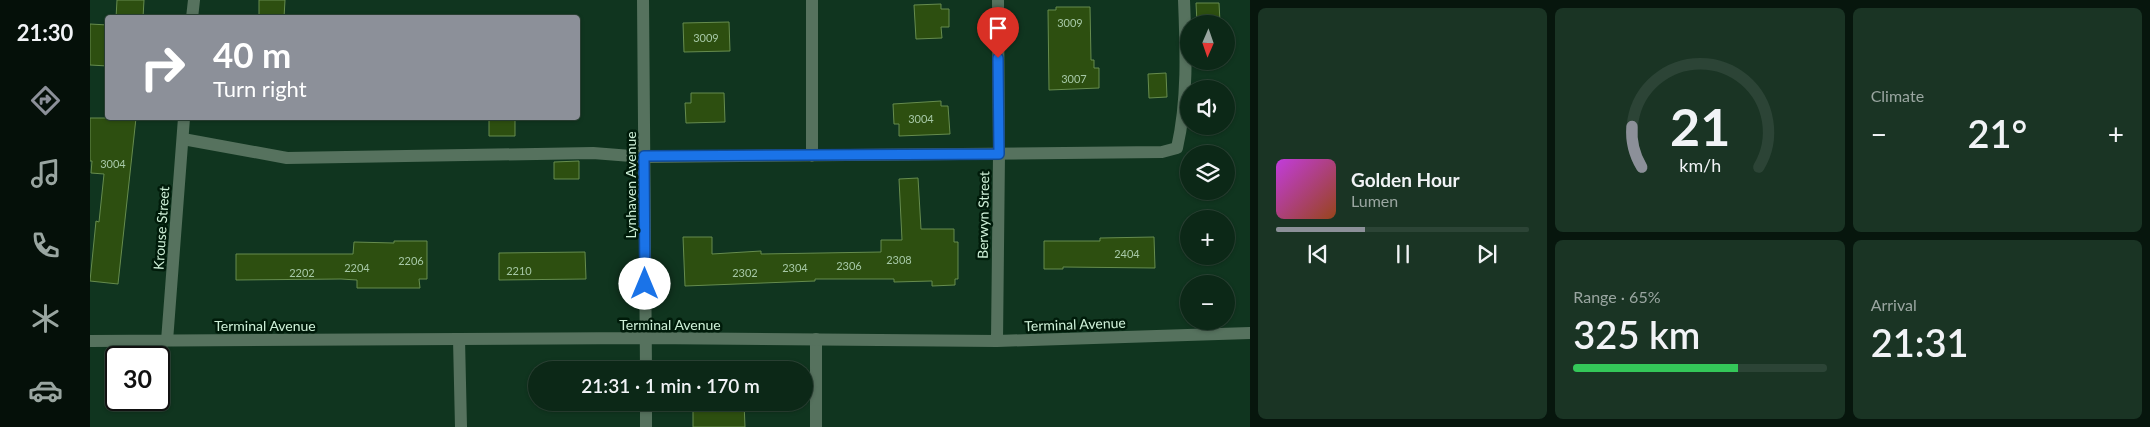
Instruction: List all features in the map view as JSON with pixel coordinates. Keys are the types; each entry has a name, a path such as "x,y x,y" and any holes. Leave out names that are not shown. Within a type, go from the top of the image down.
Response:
{"street":[{"path":"192,15 194,0"},
{"name":"Lynhaven Avenue","path":"643,0 646,361"},
{"path":"812,0 812,156"},
{"name":"Berwyn Street","path":"997,341 998,0"},
{"path":"183,139 287,158 593,153 644,156 812,156 1162,152 1176,148 1183,119 1184,0"},
{"name":"Krouse Street","path":"167,341 184,120"},
{"name":"Terminal Avenue","path":"90,342 646,338 997,341 1250,333"},
{"path":"459,339 461,427"},
{"path":"816,340 816,427"},
{"path":"646,411 646,427"}],"building":[{"path":"117,0 144,0 143,15 116,15"},
{"path":"259,0 285,0 284,15 259,15"},
{"path":"1196,3 1219,3 1220,15 1197,15"},
{"path":"941,4 941,9 949,9 949,27 941,27 942,38 916,39 914,5"},
{"path":"1056,7 1090,7 1091,60 1094,60 1094,68 1099,68 1099,88 1049,90 1048,10 1056,10"},
{"path":"729,22 730,51 684,52 683,23"},
{"path":"90,24 105,25 105,66 90,65"},
{"path":"1166,73 1167,97 1149,98 1148,74"},
{"path":"691,93 724,93 725,122 686,123 685,103 691,103"},
{"path":"941,101 941,106 948,106 950,134 899,136 899,124 894,124 893,104"},
{"path":"90,118 136,120 118,284 90,281 96,221 99,222 104,174 91,173 92,161 90,161"},
{"path":"489,120 515,120 515,136 489,136"},
{"path":"579,161 579,179 554,179 554,162"},
{"path":"918,178 921,229 954,229 954,242 958,242 958,279 955,279 955,285 932,286 932,281 894,282 894,279 815,279 815,281 685,286 683,237 712,237 712,254 761,251 761,254 881,252 881,240 902,240 899,179"},
{"path":"1154,237 1155,268 1063,267 1063,269 1044,269 1044,241 1100,241 1100,238"},
{"path":"394,241 427,241 427,279 419,279 420,288 357,288 357,280 341,279 236,280 236,254 353,254 354,242 394,243"},
{"path":"585,252 586,279 499,280 499,253"},
{"path":"693,411 744,411 745,427 693,427"}],"route":[{"path":"645,284 644,156 999,154 998,58"}]}
